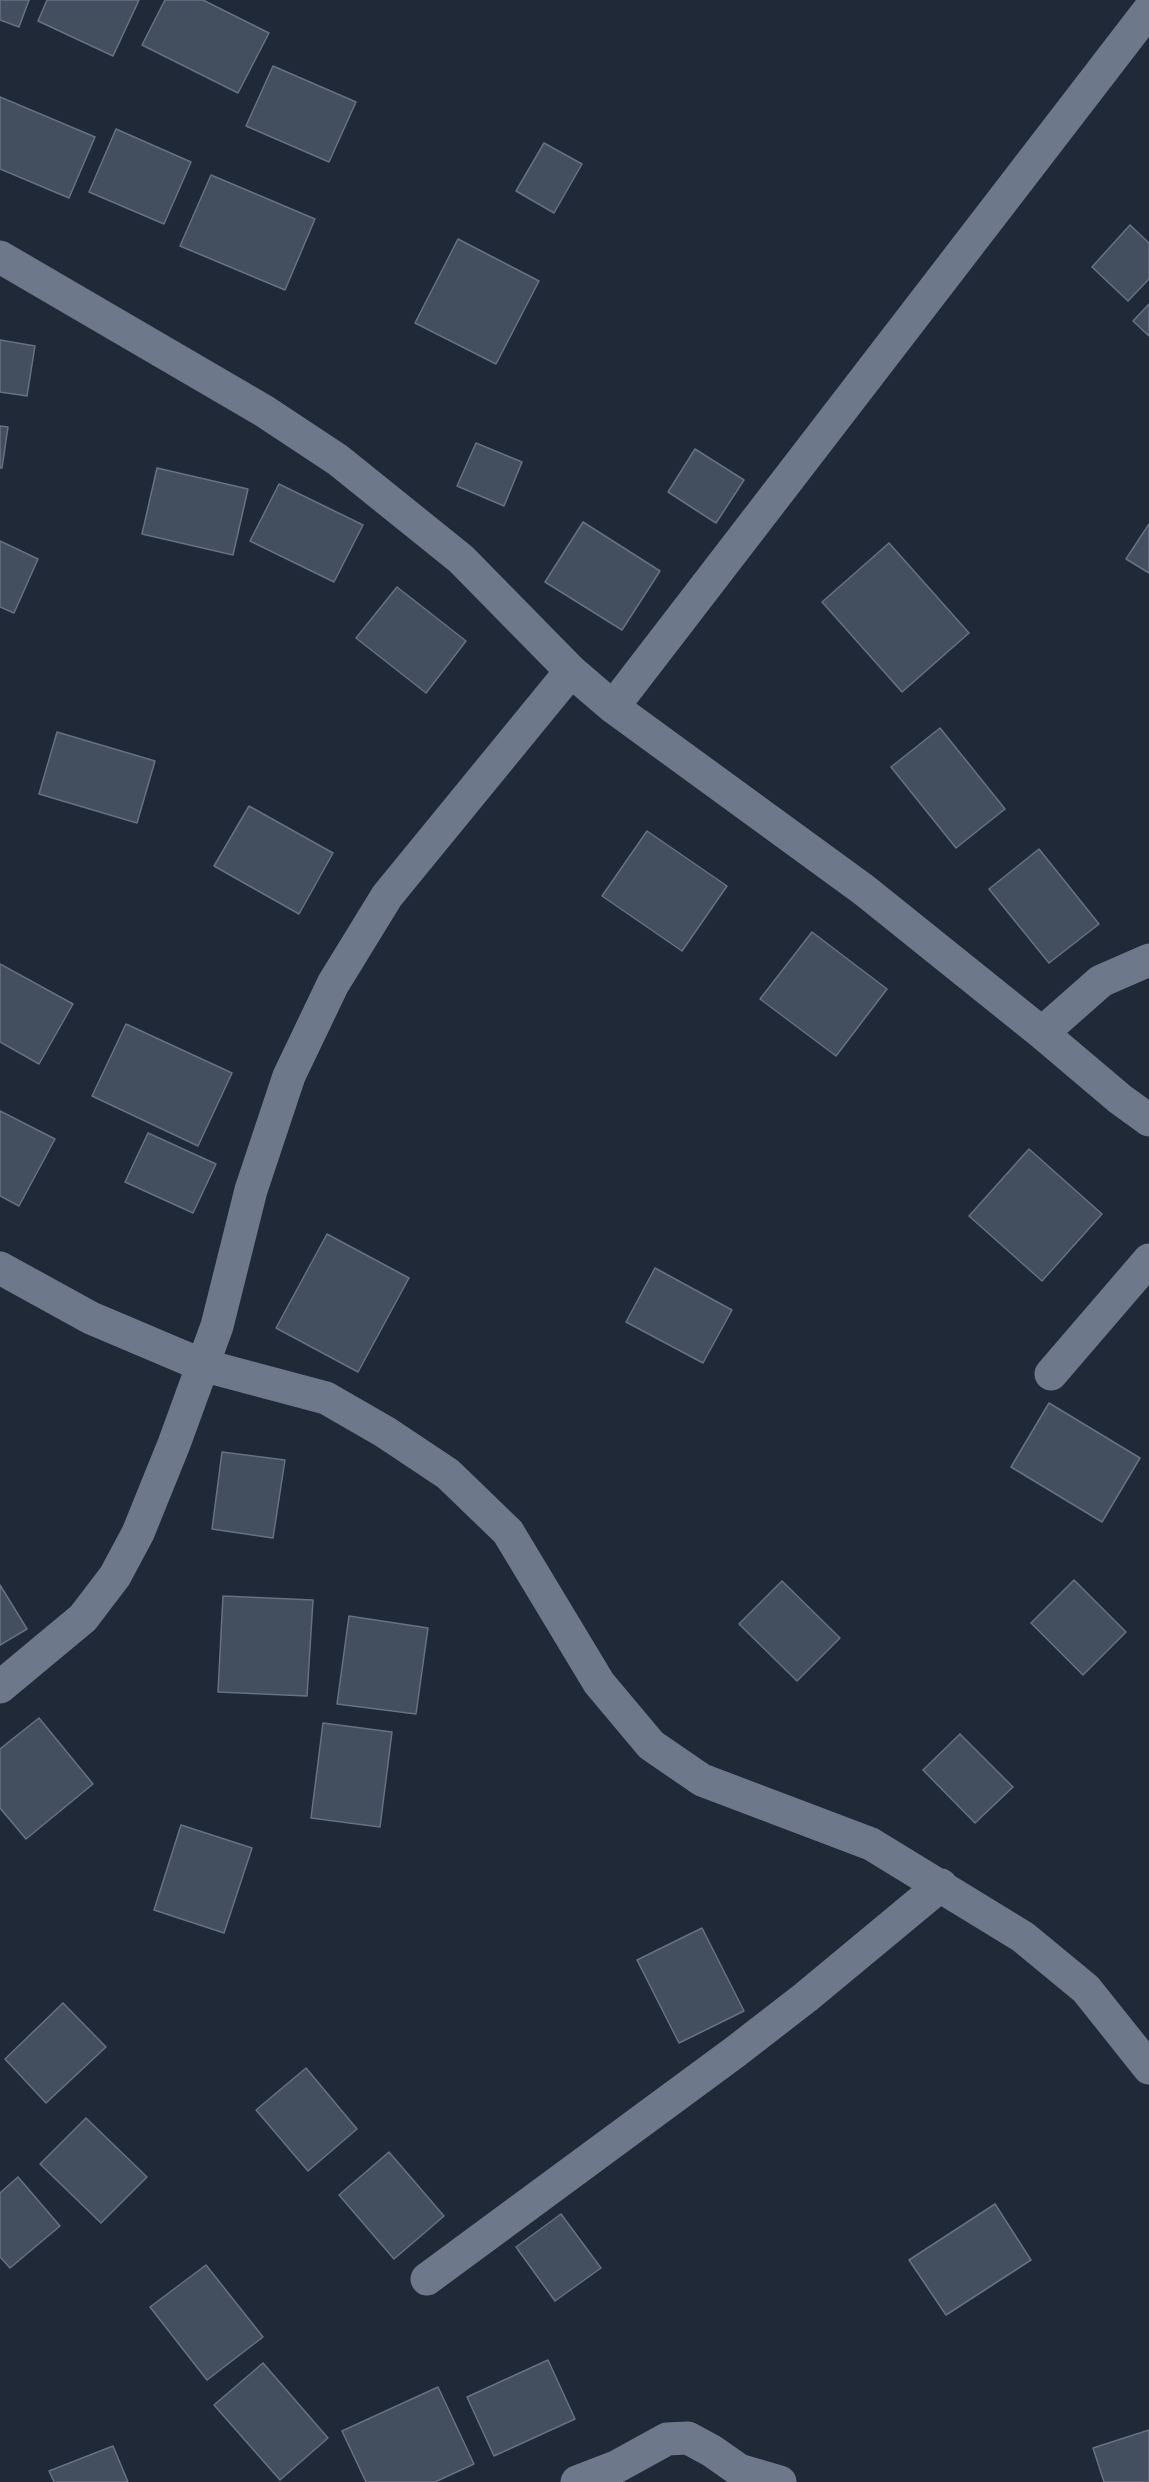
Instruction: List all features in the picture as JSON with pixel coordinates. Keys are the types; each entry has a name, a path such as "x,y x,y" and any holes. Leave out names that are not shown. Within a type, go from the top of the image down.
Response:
{"street":[{"path":"613,707 1149,10"},
{"path":"0,257 264,411 338,460 461,559 571,671 613,707 864,890 1120,1099 1149,1120"},
{"path":"0,1687 83,1618 115,1576 138,1533 217,1326 251,1190 270,1133 290,1077 333,984 387,896 571,671"},
{"path":"1042,1033 1101,981 1149,960"},
{"path":"1051,1374 1149,1260"},
{"path":"0,1268 91,1318 202,1365 326,1398 385,1432 448,1474 508,1532 599,1683 651,1745 702,1780 871,1844 1023,1936 1086,1989 1149,2068"},
{"path":"427,2279 735,2052 941,1885"},
{"path":"577,2482 616,2467 667,2439 688,2438 712,2451 738,2470 780,2482"}],"building":[{"path":"0,0 29,0 19,27 0,20"},
{"path":"47,0 139,0 113,56 38,21"},
{"path":"165,0 203,0 269,33 238,93 142,45"},
{"path":"273,66 356,102 329,162 246,126"},
{"path":"0,97 95,137 69,198 0,169"},
{"path":"116,129 191,162 164,224 89,192"},
{"path":"544,143 582,164 554,213 516,191"},
{"path":"211,175 315,219 285,290 180,246"},
{"path":"1130,225 1149,243 1149,279 1128,301 1092,267"},
{"path":"458,239 539,281 496,364 415,323"},
{"path":"1149,304 1149,336 1133,321"},
{"path":"0,340 35,346 27,396 0,392"},
{"path":"0,426 8,427 2,468 0,468"},
{"path":"476,443 522,462 504,506 457,486"},
{"path":"695,449 744,480 716,523 668,492"},
{"path":"157,468 248,489 233,555 142,534"},
{"path":"279,484 363,525 334,582 250,541"},
{"path":"583,522 660,571 622,630 545,582"},
{"path":"1149,524 1149,573 1126,559"},
{"path":"0,541 38,559 14,613 0,607"},
{"path":"889,543 969,633 902,692 822,602"},
{"path":"397,587 466,641 426,693 356,638"},
{"path":"940,728 1005,809 956,848 891,767"},
{"path":"57,732 155,761 137,823 39,794"},
{"path":"249,806 333,853 299,914 214,866"},
{"path":"647,831 727,886 682,951 602,896"},
{"path":"1039,849 1099,924 1049,963 989,889"},
{"path":"812,932 887,989 836,1056 760,999"},
{"path":"0,964 73,1004 39,1064 0,1042"},
{"path":"126,1024 232,1073 198,1146 92,1096"},
{"path":"0,1111 55,1139 19,1206 0,1196"},
{"path":"148,1133 216,1164 193,1213 125,1182"},
{"path":"1029,1149 1102,1214 1042,1281 969,1216"},
{"path":"327,1234 409,1278 358,1372 276,1328"},
{"path":"655,1268 732,1310 703,1363 626,1322"},
{"path":"1049,1403 1140,1458 1102,1522 1011,1467"},
{"path":"222,1452 285,1460 273,1538 212,1529"},
{"path":"1074,1580 1126,1632 1083,1675 1031,1623"},
{"path":"782,1581 840,1638 797,1681 739,1624"},
{"path":"0,1585 27,1629 0,1645"},
{"path":"223,1596 313,1600 307,1696 218,1692"},
{"path":"349,1616 428,1628 416,1714 337,1704"},
{"path":"39,1718 93,1784 26,1839 0,1808 0,1749"},
{"path":"323,1723 392,1732 380,1827 311,1818"},
{"path":"960,1734 1013,1787 975,1823 923,1770"},
{"path":"181,1825 252,1848 224,1933 154,1910"},
{"path":"702,1928 744,2011 679,2043 637,1960"},
{"path":"63,2003 106,2047 46,2103 5,2059"},
{"path":"306,2068 357,2129 308,2171 256,2110"},
{"path":"86,2118 147,2177 101,2223 40,2164"},
{"path":"389,2152 444,2216 394,2259 339,2195"},
{"path":"18,2177 60,2226 10,2268 0,2257 0,2193"},
{"path":"995,2204 1031,2260 946,2315 909,2260"},
{"path":"561,2214 601,2268 555,2301 516,2247"},
{"path":"206,2265 263,2337 207,2380 150,2307"},
{"path":"548,2360 575,2419 494,2456 467,2397"},
{"path":"263,2363 328,2438 280,2480 214,2405"},
{"path":"438,2387 474,2464 435,2482 366,2482 342,2431"},
{"path":"1149,2430 1149,2482 1104,2482 1093,2448"},
{"path":"113,2446 128,2482 54,2482 49,2471"}]}
